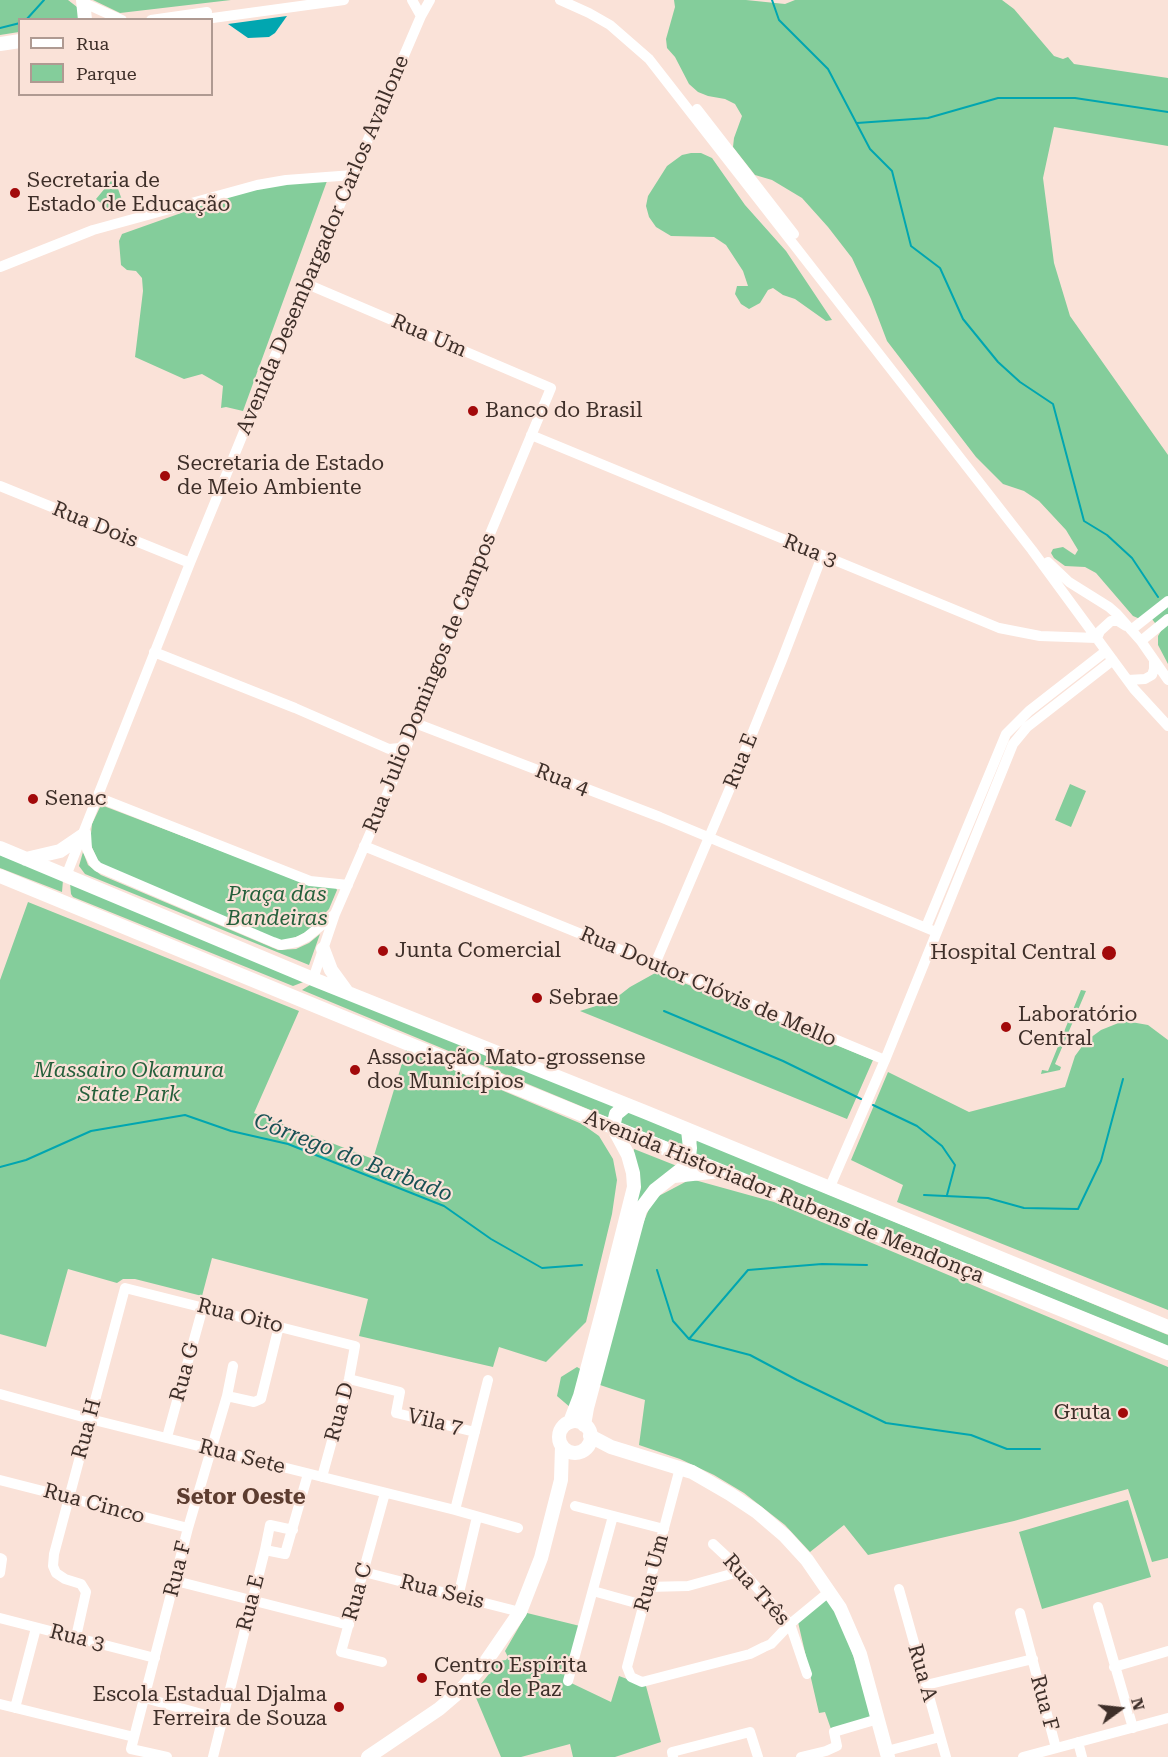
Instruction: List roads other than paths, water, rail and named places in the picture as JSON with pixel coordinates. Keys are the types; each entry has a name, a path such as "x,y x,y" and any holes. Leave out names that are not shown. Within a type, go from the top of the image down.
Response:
{"main road":[{"path":"82,1 85,18"},
{"path":"2,43 18,41"},
{"path":"26,859 60,851 84,831"},
{"name":"Avenida Historiador Rubens de Mendonça","path":"0,848 313,979 1168,1327"},
{"name":"Avenida Historiador Rubens de Mendonça","path":"0,876 1168,1353"},
{"path":"66,876 65,891 72,905"},
{"path":"323,949 331,970 349,993"},
{"path":"283,993 299,988 313,979"},
{"path":"561,1480 580,1452 588,1445 587,1430 634,1187 628,1155 613,1127 616,1114 627,1106"},
{"path":"368,1757 460,1691 487,1660 520,1612 541,1558 561,1480 562,1446 559,1438 561,1430 570,1422 580,1396 640,1210 655,1190 674,1176 689,1157 688,1130"},
{"path":"674,1176 722,1171"},
{"path":"570,1422 580,1423 611,1447 680,1468 701,1477 758,1512 785,1536 807,1560 840,1608 860,1654 888,1754"},
{"path":"562,1446 569,1452 611,1447"}],"street":[{"path":"166,18 296,0"},
{"path":"213,18 344,0"},
{"path":"412,0 421,16"},
{"name":"Avenida Desembargador Carlos Avallone","path":"66,876 154,652 275,356 421,16 430,0"},
{"path":"560,0 610,25 649,59 1032,550 1128,680 1168,726"},
{"path":"575,0 610,18 654,56 1047,560 1069,582 1109,607 1141,640 1168,680"},
{"path":"82,1 118,18"},
{"path":"0,267 93,230 257,185 286,180 353,175"},
{"name":"Rua Um","path":"307,284 551,388"},
{"name":"Rua Julio Domingos de Campos","path":"313,979 335,914 398,769 551,388"},
{"name":"Rua 3","path":"531,435 999,628 1040,636 1097,638"},
{"name":"Rua Dois","path":"0,486 190,563"},
{"name":"Rua E","path":"655,964 782,660 822,556"},
{"path":"1130,629 1168,601"},
{"path":"1118,616 1128,619 1147,617"},
{"path":"1141,640 1168,619"},
{"path":"1097,638 1100,631 1111,621 1118,621 1130,629"},
{"path":"154,652 295,708 389,749 400,748 409,740"},
{"path":"829,1189 885,1060 931,930 1006,734 1029,711 1110,656"},
{"path":"1128,680 1145,679 1152,675 1153,658"},
{"name":"Rua 4","path":"415,723 709,838 931,930"},
{"path":"389,749 398,769"},
{"path":"97,797 310,882 348,885"},
{"path":"84,831 87,849 93,863 98,867 281,945 297,942 307,937 335,914"},
{"name":"Rua Doutor Clóvis de Mello","path":"364,846 885,1060"},
{"name":"Rua Oito","path":"126,1288 355,1346"},
{"name":"Rua H","path":"76,1637 86,1596 85,1590 80,1583 62,1577 54,1571 54,1554 126,1288"},
{"name":"Rua G","path":"167,1437 203,1306"},
{"path":"227,1396 254,1402 261,1399 279,1326"},
{"name":"Rua D","path":"322,1477 349,1379 355,1346"},
{"name":"Rua F","path":"134,1737 188,1528 227,1396 233,1366"},
{"name":"Vila 7","path":"349,1379 400,1392 396,1413 475,1432"},
{"path":"455,1510 488,1380"},
{"name":"Rua Sete","path":"0,1395 518,1528"},
{"name":"Rua Um","path":"680,1468 627,1667 631,1677 642,1682 750,1654 771,1644 790,1624"},
{"name":"Rua E","path":"213,1757 265,1550 285,1554 308,1473"},
{"name":"Rua Cinco","path":"0,1479 188,1528"},
{"name":"Rua C","path":"382,1662 341,1652 385,1493"},
{"path":"575,1506 663,1529"},
{"path":"568,1681 613,1516"},
{"path":"458,1597 477,1517"},
{"path":"265,1550 270,1525 292,1530"},
{"name":"Rua Três","path":"713,1544 742,1571 790,1624 807,1674"},
{"path":"0,1573 1,1559"},
{"path":"647,1587 688,1586 742,1571"},
{"name":"Rua Seis","path":"364,1572 520,1612"},
{"path":"176,1581 251,1602 349,1625"},
{"name":"Rua A","path":"899,1589 946,1757"},
{"path":"593,1591 643,1605"},
{"path":"790,1624 830,1591"},
{"path":"1098,1607 1133,1728"},
{"name":"Rua F","path":"1020,1613 1056,1748"},
{"name":"Rua 3","path":"0,1618 154,1658"},
{"path":"15,1708 36,1628"},
{"path":"1114,1667 1168,1651"},
{"path":"926,1685 1033,1659"},
{"path":"145,1698 223,1720"},
{"path":"0,1704 134,1737 131,1749 167,1757"},
{"path":"1023,1757 1168,1718"},
{"path":"801,1757 827,1754 837,1746 834,1732 878,1719"},
{"path":"673,1754 750,1732 758,1757"},
{"path":"888,1754 940,1737"},
{"path":"1078,1742 1082,1757"}],"water":[{"path":"287,16 275,33 269,37 248,38 228,24"}],"waterway":[{"path":"28,18 44,0"},
{"path":"772,0 779,20 828,69 870,149 892,171 911,246 940,268 963,319 998,362 1020,382 1053,404 1084,521 1107,535 1132,558 1158,597"},
{"path":"0,28 18,24"},
{"path":"857,123 928,118 998,98 1075,98 1168,112"},
{"path":"664,1011 783,1061 861,1099"},
{"name":"Córrego do Barbado","path":"924,1195 988,1198 1024,1208 1078,1209 1101,1161 1123,1079"},
{"path":"873,1105 917,1126 942,1146 955,1165 947,1195"},
{"name":"Córrego do Barbado","path":"0,1167 26,1160 91,1131 185,1115 231,1131 288,1144 444,1206 491,1239 542,1268 582,1265"},
{"name":"Córrego do Barbado","path":"657,1270 673,1321 689,1339 748,1270 822,1264 867,1265"},
{"path":"689,1339 750,1355 886,1423 971,1435 1007,1449 1040,1449"}],"place":[{"name":"Secretaria de Estado de Educação","path":"15,193"},
{"name":"Banco do Brasil","path":"473,411"},
{"name":"Secretaria de Estado de Meio Ambiente","path":"165,476"},
{"name":"Senac","path":"33,799"},
{"name":"Junta Comercial","path":"383,951"},
{"name":"Hospital Central","path":"1109,953"},
{"name":"Sebrae","path":"537,998"},
{"name":"Laboratório Central","path":"1006,1027"},
{"name":"Associação Mato-grossense dos Municípios","path":"355,1070"},
{"name":"Gruta","path":"1123,1413"},
{"name":"Centro Espírita Fonte de Paz","path":"422,1678"},
{"name":"Escola Estadual Djalma Ferreira de Souza","path":"339,1707"}],"district":[{"name":"Setor Oeste","path":"241,1498"}],"park label":[{"name":"Praça das Bandeiras","path":"277,907"},
{"name":"Massairo Okamura State Park","path":"129,1083"}]}
